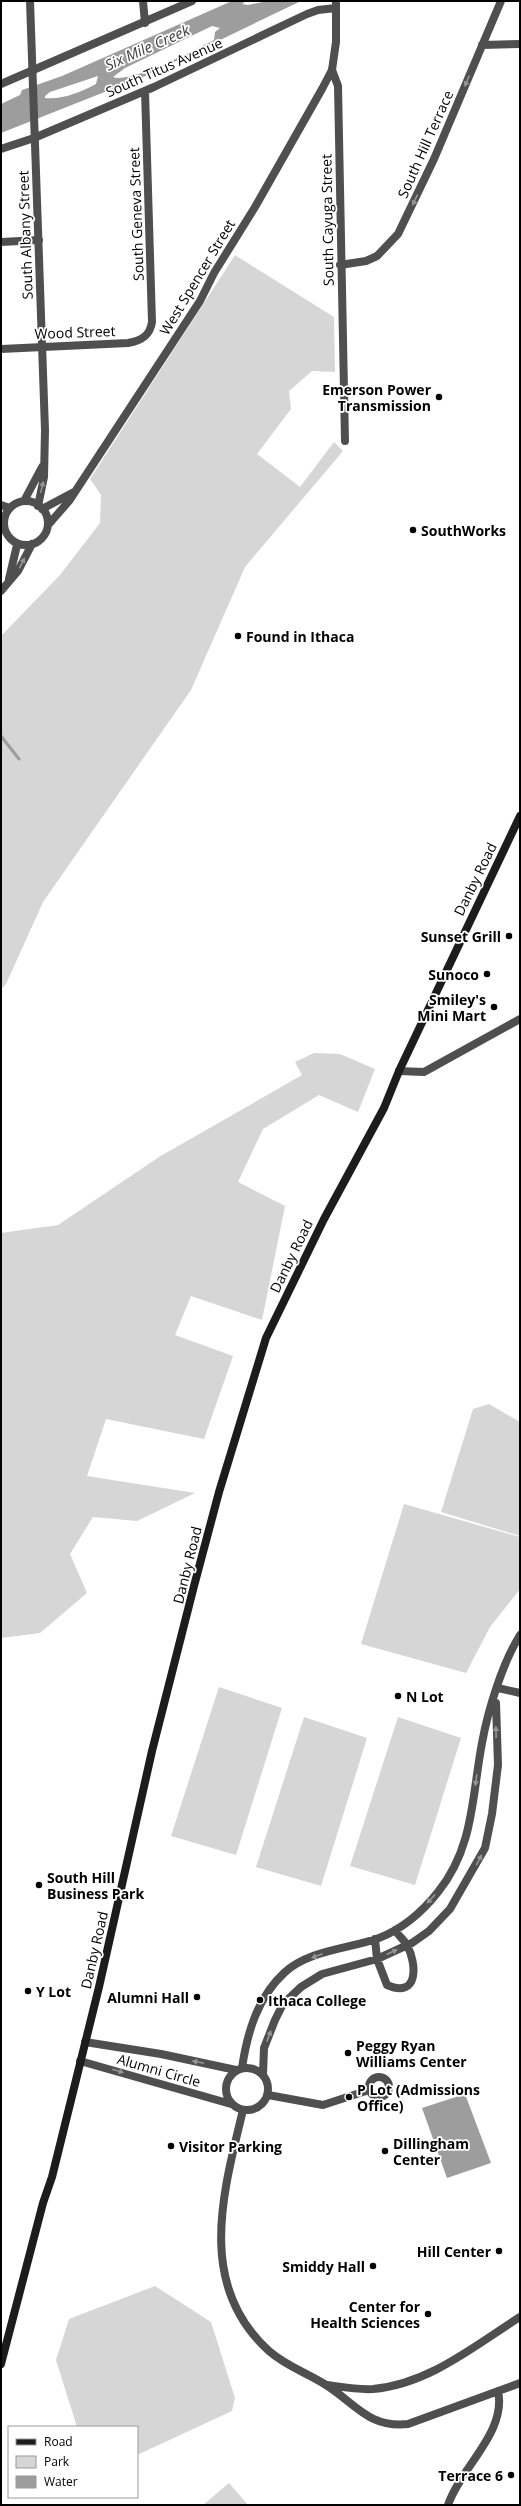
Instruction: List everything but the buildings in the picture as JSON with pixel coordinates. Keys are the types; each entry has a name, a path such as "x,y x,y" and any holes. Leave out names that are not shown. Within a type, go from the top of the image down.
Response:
{"main road":[{"name":"Danby Road","path":"1,2364 85,2042 152,1751 194,1586 219,1492 266,1338 324,1219 384,1108 399,1071 520,816"}],"street":[{"name":"South Albany Street","path":"30,1 45,430 42,467 44,478 40,507"},
{"path":"143,1 145,23"},
{"path":"1,84 145,23 192,1"},
{"name":"South Hill Terrace","path":"340,265 366,261 377,256 398,234 434,159 501,1"},
{"name":"South Cayuga Street","path":"336,4 336,42 332,70 338,86 340,265 345,441"},
{"name":"South Titus Avenue","path":"1,149 34,138 145,91 307,14 336,4"},
{"path":"482,45 520,44"},
{"name":"West Spencer Street","path":"1,590 9,579 18,571 32,544 42,538 49,524 69,501 200,302 214,273 255,207 332,70"},
{"name":"South Geneva Street","path":"145,91 152,322 148,334"},
{"path":"1,242 39,240"},
{"name":"Wood Street","path":"1,349 128,343 142,340 148,334"},
{"name":"South Albany Street","path":"24,502 42,467"},
{"name":"West Spencer Street","path":"40,507 74,492"},
{"path":"1,505 10,508 24,502 40,507 49,524"},
{"path":"10,508 2,526 10,539 17,545 32,544"},
{"path":"1,542 10,539"},
{"path":"9,579 17,545"},
{"path":"399,1071 424,1072 520,1019"},
{"path":"239,2069 246,2040 257,2011 269,1991 284,1973 302,1962 325,1953 375,1939 395,1930 419,1912 439,1891 466,1842 472,1820 482,1742 509,1656 520,1635"},
{"path":"498,1688 520,1693"},
{"path":"263,2074 264,2048 283,2004 301,1987 322,1974 377,1959 407,1945 429,1931 450,1909 485,1848 492,1814 498,1765 496,1708 498,1688"},
{"path":"375,1939 377,1959 387,1985 398,1989 407,1987 413,1979 415,1970 407,1945 395,1930"},
{"name":"Alumni Circle","path":"85,2042 161,2054 239,2069"},
{"name":"Alumni Circle","path":"80,2061 232,2104"},
{"path":"255,2068 263,2074 268,2084 268,2095 257,2108 243,2110 232,2104 227,2095 226,2086 229,2077 239,2069 255,2068"},
{"path":"268,2095 323,2105 369,2090"},
{"path":"243,2110 222,2207 221,2251 228,2290 241,2317 259,2341 282,2361 326,2385 345,2401 367,2415 380,2422 398,2425 408,2424 520,2383"},
{"path":"326,2385 372,2389 413,2380 439,2369 520,2317"},
{"path":"448,2505 464,2472 494,2428 500,2407 498,2390"}],"green space":[{"path":"235,255 334,317 335,372 312,371 289,391 291,409 257,454 300,487 334,442 343,451 245,567 191,690 43,902 6,984 1,989 1,636 60,575 100,523 101,495 90,479"},
{"path":"314,1053 340,1054 375,1069 358,1112 319,1095 263,1129 238,1182 285,1206 262,1320 191,1296 175,1335 233,1356 204,1439 106,1419 87,1476 195,1493 137,1521 93,1517 70,1554 87,1593 40,1633 1,1638 1,1233 58,1225 159,1157 302,1075 295,1062"},
{"path":"489,1404 520,1422 520,1536 441,1512 473,1409"},
{"path":"404,1504 520,1537 520,1589 490,1627 466,1673 361,1644"},
{"path":"219,1687 282,1708 236,1855 171,1836"},
{"path":"304,1717 367,1738 321,1886 256,1867"},
{"path":"398,1717 461,1738 415,1885 350,1866"},
{"path":"155,2286 211,2322 235,2398 232,2411 138,2455 138,2426 77,2426 56,2360 69,2319"},
{"path":"229,2483 248,2505 203,2505"}],"water":[{"name":"Six Mile Creek","path":"232,1 246,1 242,4 248,5 267,1 301,1 145,76 1,133 1,104 20,95 22,90 62,76","holes":["212,26 220,28 215,32 214,40 179,58 148,71 122,78 113,77 125,68","98,76 96,84 84,90 65,97 45,98 45,96 50,92"]},
{"path":"465,2094 491,2163 447,2178 422,2108"}],"waterway":[{"path":"1,736 19,759"}],"place":[{"name":"Emerson Power Transmission","path":"439,397"},
{"name":"SouthWorks","path":"413,530"},
{"name":"Found in Ithaca","path":"238,636"},
{"name":"Sunset Grill","path":"509,936"},
{"name":"Sunoco","path":"487,974"},
{"name":"Smiley's Mini Mart","path":"494,1007"},
{"name":"N Lot","path":"398,1696"},
{"name":"South Hill Business Park","path":"39,1885"},
{"name":"Y Lot","path":"28,1991"},
{"name":"Alumni Hall","path":"197,1997"},
{"name":"Ithaca College","path":"260,2000"},
{"name":"Peggy Ryan Williams Center","path":"348,2053"},
{"name":"P Lot (Admissions Office)","path":"349,2097"},
{"name":"Visitor Parking","path":"171,2146"},
{"name":"Dillingham Center","path":"385,2151"},
{"name":"Hill Center","path":"499,2251"},
{"name":"Smiddy Hall","path":"373,2266"},
{"name":"Center for Health Sciences","path":"428,2314"},
{"name":"Terrace 6","path":"511,2475"}]}
